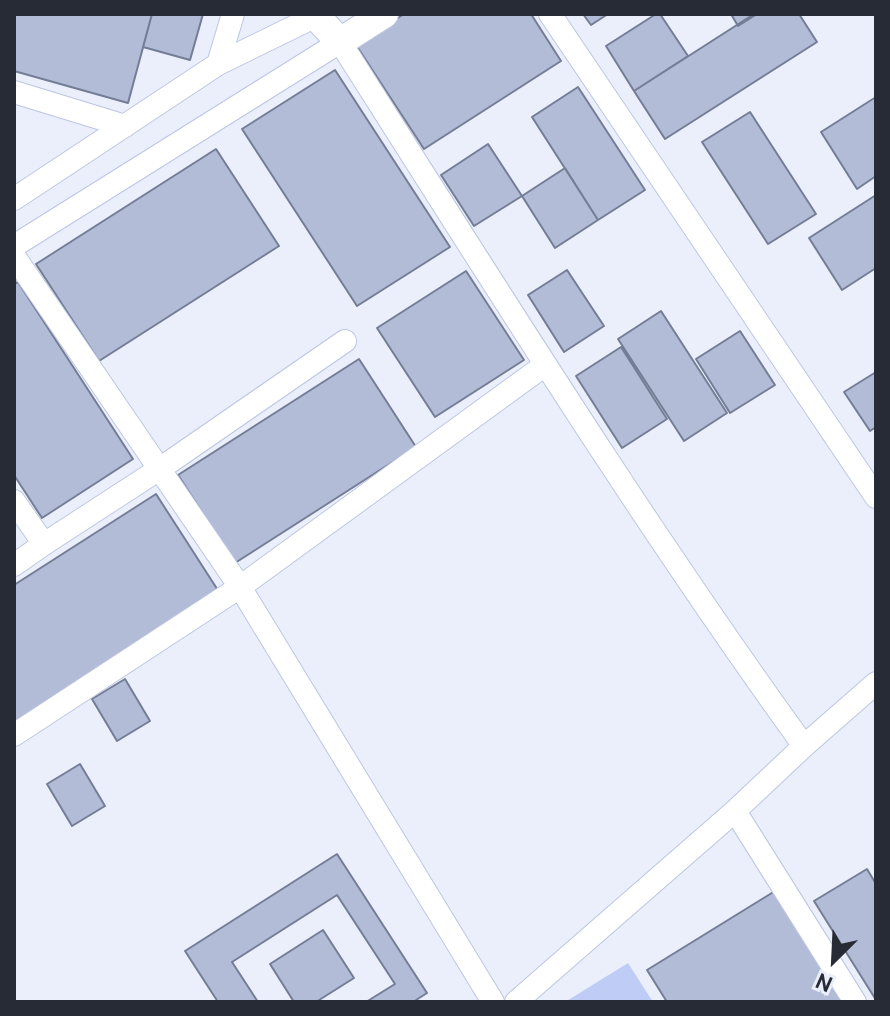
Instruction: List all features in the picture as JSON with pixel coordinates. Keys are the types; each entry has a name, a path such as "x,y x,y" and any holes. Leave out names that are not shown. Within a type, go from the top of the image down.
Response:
{"main road":[{"path":"314,15 340,42 384,14"}],"street":[{"path":"218,64 233,14"},
{"path":"550,14 876,497"},
{"path":"14,199 218,64 314,15"},
{"path":"14,246 340,42 545,365 804,746"},
{"path":"14,92 125,126"},
{"path":"14,256 240,587 493,1002"},
{"path":"14,565 345,341"},
{"path":"14,735 240,587 545,365"},
{"path":"14,501 44,544"},
{"path":"516,1002 876,683"},
{"path":"735,811 855,1002"}],"shaded area":[{"path":"628,963 653,1002 565,1002"}],"building":[{"path":"14,14 152,14 128,103 14,71"},
{"path":"152,14 203,14 190,60 143,47"},
{"path":"404,14 531,14 561,61 424,149 356,45"},
{"path":"583,14 608,14 591,25"},
{"path":"660,14 688,56 634,91 606,46"},
{"path":"731,14 757,14 738,26"},
{"path":"754,14 799,14 817,42 665,139 634,91"},
{"path":"335,70 450,247 357,306 242,129"},
{"path":"578,87 645,190 598,220 532,117"},
{"path":"876,97 876,176 857,189 821,132"},
{"path":"750,112 816,214 768,244 702,142"},
{"path":"488,144 522,196 474,226 441,175"},
{"path":"216,149 279,246 99,361 36,264"},
{"path":"565,168 598,220 555,248 522,196"},
{"path":"876,195 876,268 842,290 809,238"},
{"path":"567,270 604,326 564,352 528,295"},
{"path":"466,271 524,360 435,417 377,328"},
{"path":"18,282 133,459 42,518 14,475 14,284"},
{"path":"661,311 727,413 684,441 618,339"},
{"path":"740,331 775,385 730,413 696,359"},
{"path":"621,347 667,419 622,448 576,376"},
{"path":"359,359 416,447 235,563 178,475"},
{"path":"876,372 876,427 870,431 844,392"},
{"path":"156,494 221,595 14,728 14,585"},
{"path":"125,679 150,721 117,741 92,699"},
{"path":"80,764 105,806 72,826 47,784"},
{"path":"337,854 427,993 413,1002 366,1002 395,984 337,895 232,962 258,1002 218,1002 185,951"},
{"path":"867,869 876,884 876,1000 814,901"},
{"path":"775,891 845,1002 667,1002 647,970"},
{"path":"323,930 354,978 316,1002 294,1002 270,964"}]}
